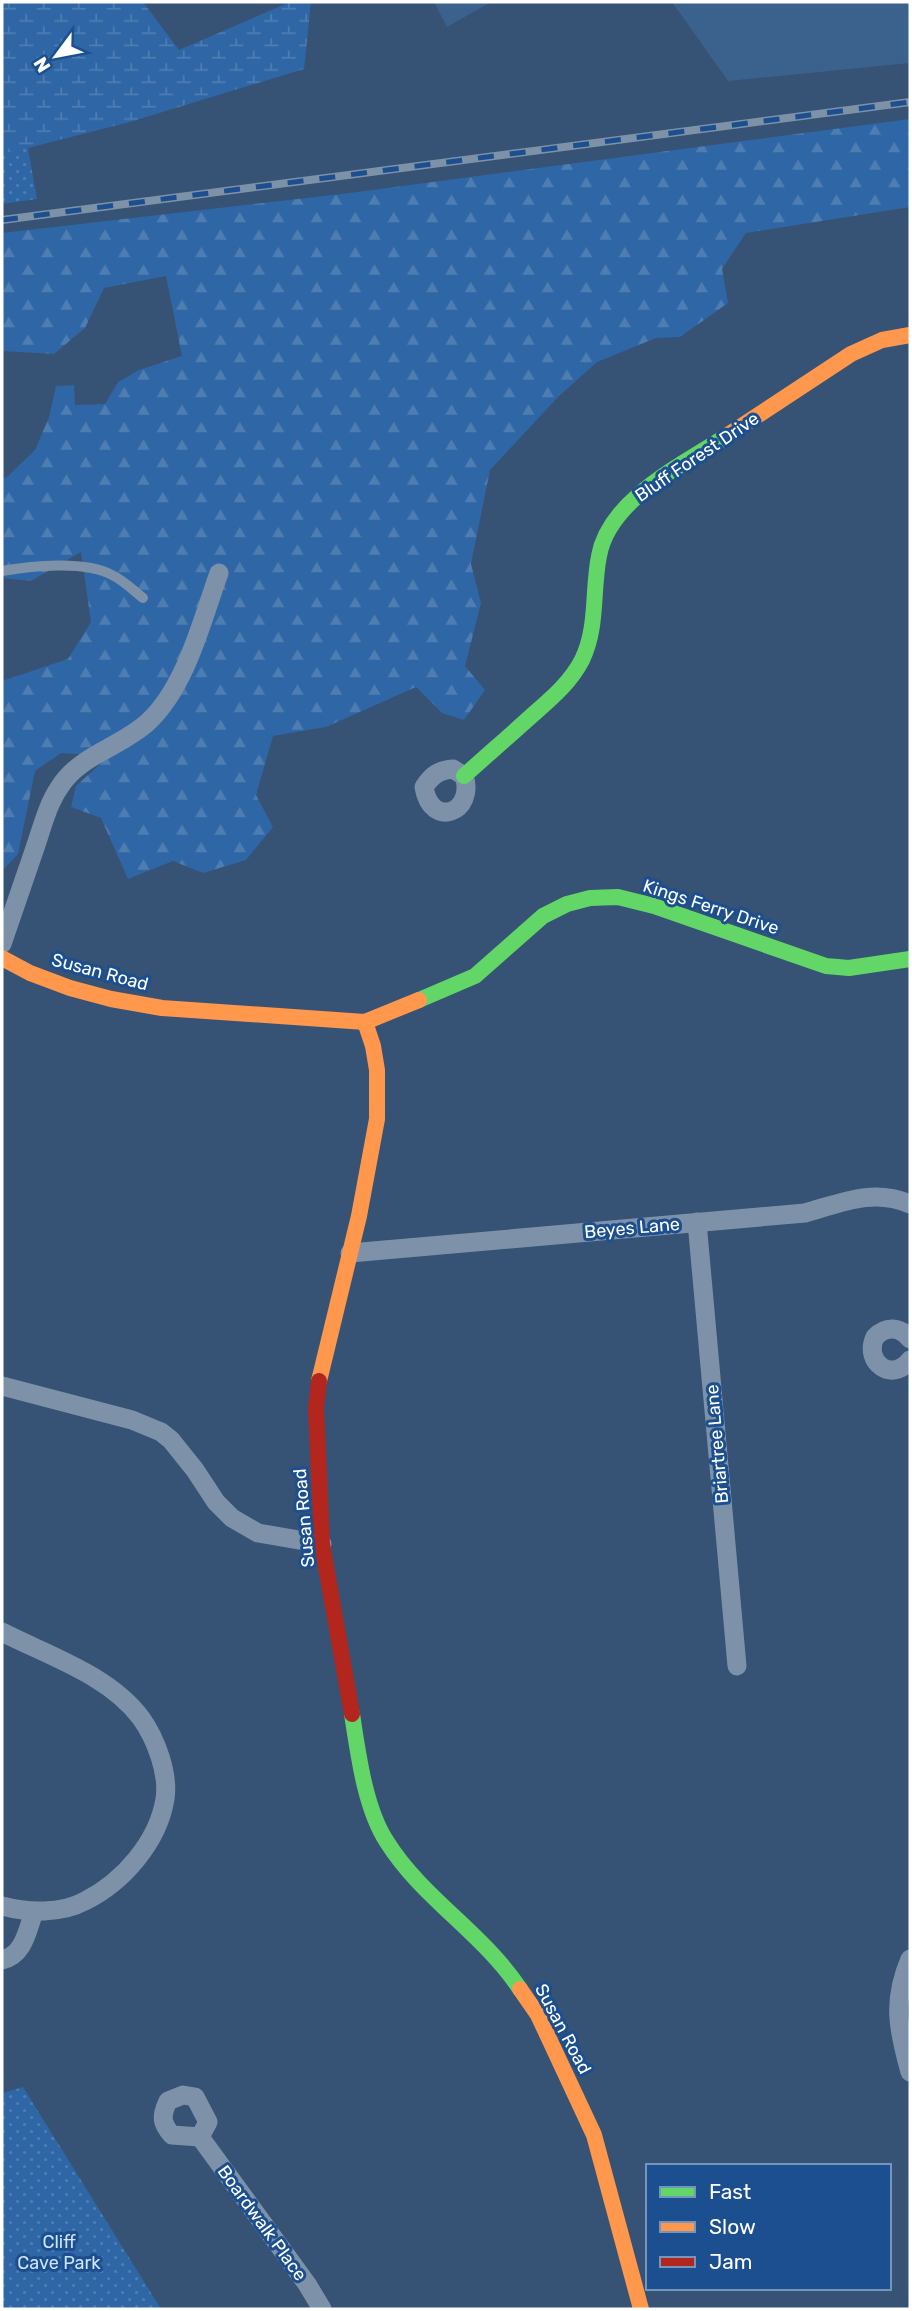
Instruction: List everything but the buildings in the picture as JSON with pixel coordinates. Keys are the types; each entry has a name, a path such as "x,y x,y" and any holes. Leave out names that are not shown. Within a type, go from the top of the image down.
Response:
{"street":[{"name":"Bluff Forest Drive","path":"464,776 565,686 582,660 593,628 599,554 608,531 625,506 851,354 882,341 910,335"},
{"path":"2,944 47,813 59,787 75,769 148,721 167,699 185,665 219,573"},
{"name":"Kings Ferry Drive","path":"365,1022 475,976 543,916 567,904 590,898 618,897 654,906 826,966 849,968 910,959"},
{"name":"Susan Road","path":"2,958 30,973 70,988 124,1001 162,1007 365,1022 377,1064 378,1129 316,1394 322,1544 363,1779 385,1840 406,1869 478,1937 511,1975 538,2015 594,2135 641,2309"},
{"name":"Beyes Lane","path":"350,1253 804,1213 865,1196 895,1197 910,1204"},
{"name":"Briartree Lane","path":"697,1222 737,1666"},
{"path":"909,1334 897,1329 882,1331 873,1342 871,1351 876,1362 885,1370 903,1368 910,1360"},
{"path":"2,1387 132,1420 161,1432 171,1440 216,1502 232,1518 258,1533 322,1544"},
{"path":"2,1632 97,1679 134,1709 158,1751 165,1796 160,1818 133,1864 113,1884 83,1903 34,1912 2,1906"},
{"path":"2,1960 20,1949 34,1912"},
{"path":"910,1959 901,1981 898,2031 910,2072"},
{"name":"Boardwalk Place","path":"200,2137 323,2309"}],"lane":[{"path":"2,571 25,567 69,566 99,570 116,577 143,598"}],"green space":[{"path":"2,2 37,199 2,204"},
{"path":"2,2 143,2 179,50 290,2 311,2 304,69 130,122 2,153"},
{"path":"910,119 910,207 746,233 722,269 728,303 680,337 656,338 597,362 558,397 490,470 471,564 481,603 465,666 485,690 464,720 442,713 416,687 326,727 273,736 256,795 273,827 246,860 203,873 173,861 128,879 101,818 71,807 76,786 109,756 61,753 35,771 18,854 2,871 2,681 68,659 91,622 81,552 31,581 2,578 2,477 6,478 35,450 49,417 56,386 74,385 75,405 105,404 118,382 139,370 182,356 166,276 104,288 85,328 54,354 2,351 2,233 342,194"},
{"name":"Cliff Cave Park","path":"23,2087 161,2309 2,2309 2,2093"}],"shaded area":[{"path":"434,2 491,2 447,27"},
{"path":"672,2 910,2 910,63 728,81"}],"railway":[{"path":"2,220 910,102"}],"traffic: fast":[{"path":"464,776 550,699 577,669 587,647 593,622 599,556 617,517 651,485 728,435"},
{"path":"419,1000 475,976 543,916 567,904 590,898 618,897 654,906 826,966 849,968 910,959"},
{"path":"352,1714 360,1763 379,1829 417,1881 489,1950 520,1989"}],"traffic: slow":[{"path":"728,435 851,354 882,340 910,335"},
{"path":"2,958 30,973 70,988 162,1008 365,1022 419,1000"},
{"path":"319,1381 359,1216 377,1119 377,1070 365,1022"},
{"path":"520,1989 538,2015 594,2135 641,2309"}],"traffic: jam":[{"path":"319,1381 316,1408 322,1544 352,1714"}]}
